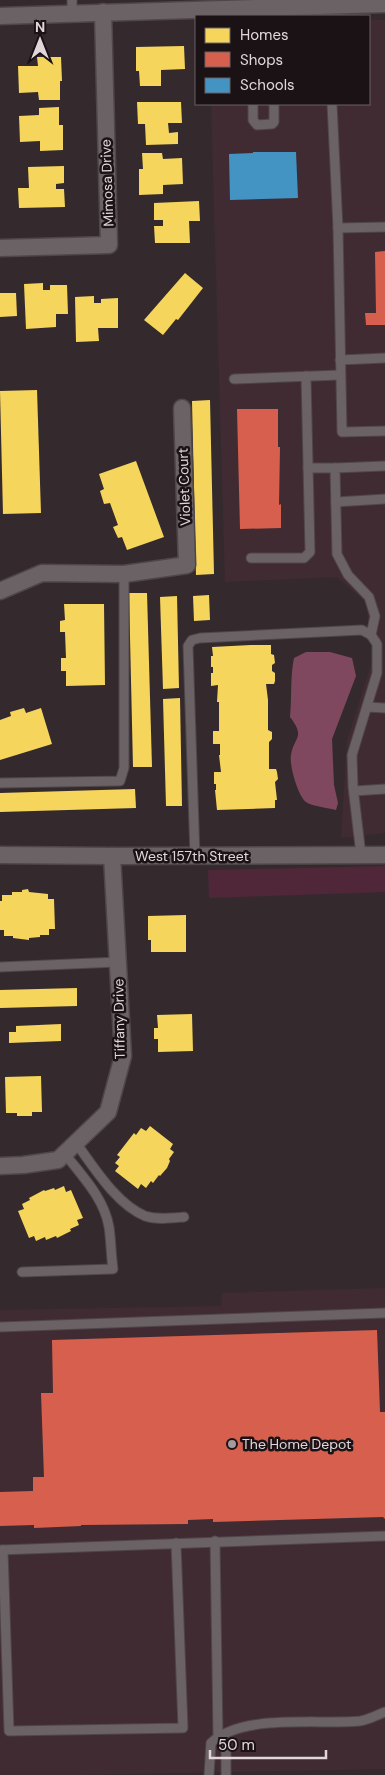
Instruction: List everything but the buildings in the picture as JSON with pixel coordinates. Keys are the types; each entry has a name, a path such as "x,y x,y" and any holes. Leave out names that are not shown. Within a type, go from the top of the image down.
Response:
{"street":[{"path":"0,16 72,7 102,12 202,5 261,12 305,3 329,11 385,4"},
{"name":"Mimosa Drive","path":"0,248 109,245 102,12"},
{"name":"Violet Court","path":"124,574 187,565 182,408"},
{"path":"0,591 42,573 124,574"},
{"name":"West 157th Street","path":"0,855 385,855"},
{"name":"Tiffany Drive","path":"0,1166 58,1160 108,1112 123,1056 112,856"}],"lane":[{"path":"253,105 253,120 257,125 272,124 274,122 274,105"},
{"path":"332,105 338,228 342,432 385,431"},
{"path":"338,228 385,227"},
{"path":"340,360 385,358"},
{"path":"234,378 340,375"},
{"path":"251,558 304,558 310,552 306,376"},
{"path":"308,468 385,466"},
{"path":"335,468 337,554 348,575 370,597 374,616 371,635"},
{"path":"336,502 385,499"},
{"path":"0,783 120,781 124,768 124,574"},
{"path":"195,856 188,646 192,640 200,638 362,630 371,635 377,644 381,673 353,746 352,755 361,855"},
{"path":"367,707 385,708"},
{"path":"354,791 385,789"},
{"path":"0,967 118,962"},
{"path":"71,1149 133,1208 146,1216 160,1218 184,1217"},
{"path":"22,1272 113,1269 109,1226 102,1206 71,1149"},
{"path":"0,1327 385,1313"},
{"path":"176,1543 183,1728 9,1731 1,1550 215,1541 385,1536"},
{"path":"215,1541 218,1736 226,1745 226,1775"},
{"path":"209,1775 211,1742 218,1736 257,1723 362,1721 385,1712"}],"shaded area":[{"path":"370,20 385,20 385,833 341,838 347,741 373,658 366,602 337,577 225,582 211,105 370,105"},
{"path":"306,652 330,652 352,658 356,676 332,739 334,785 338,803 336,810 306,802 297,787 291,766 292,749 298,737 295,724 290,717 293,665 294,658"},
{"path":"385,866 385,892 209,898 208,870"},
{"path":"385,1288 385,1769 0,1775 0,1310 221,1306 222,1293"}],"place":[{"name":"The Home Depot","path":"232,1444"}]}
